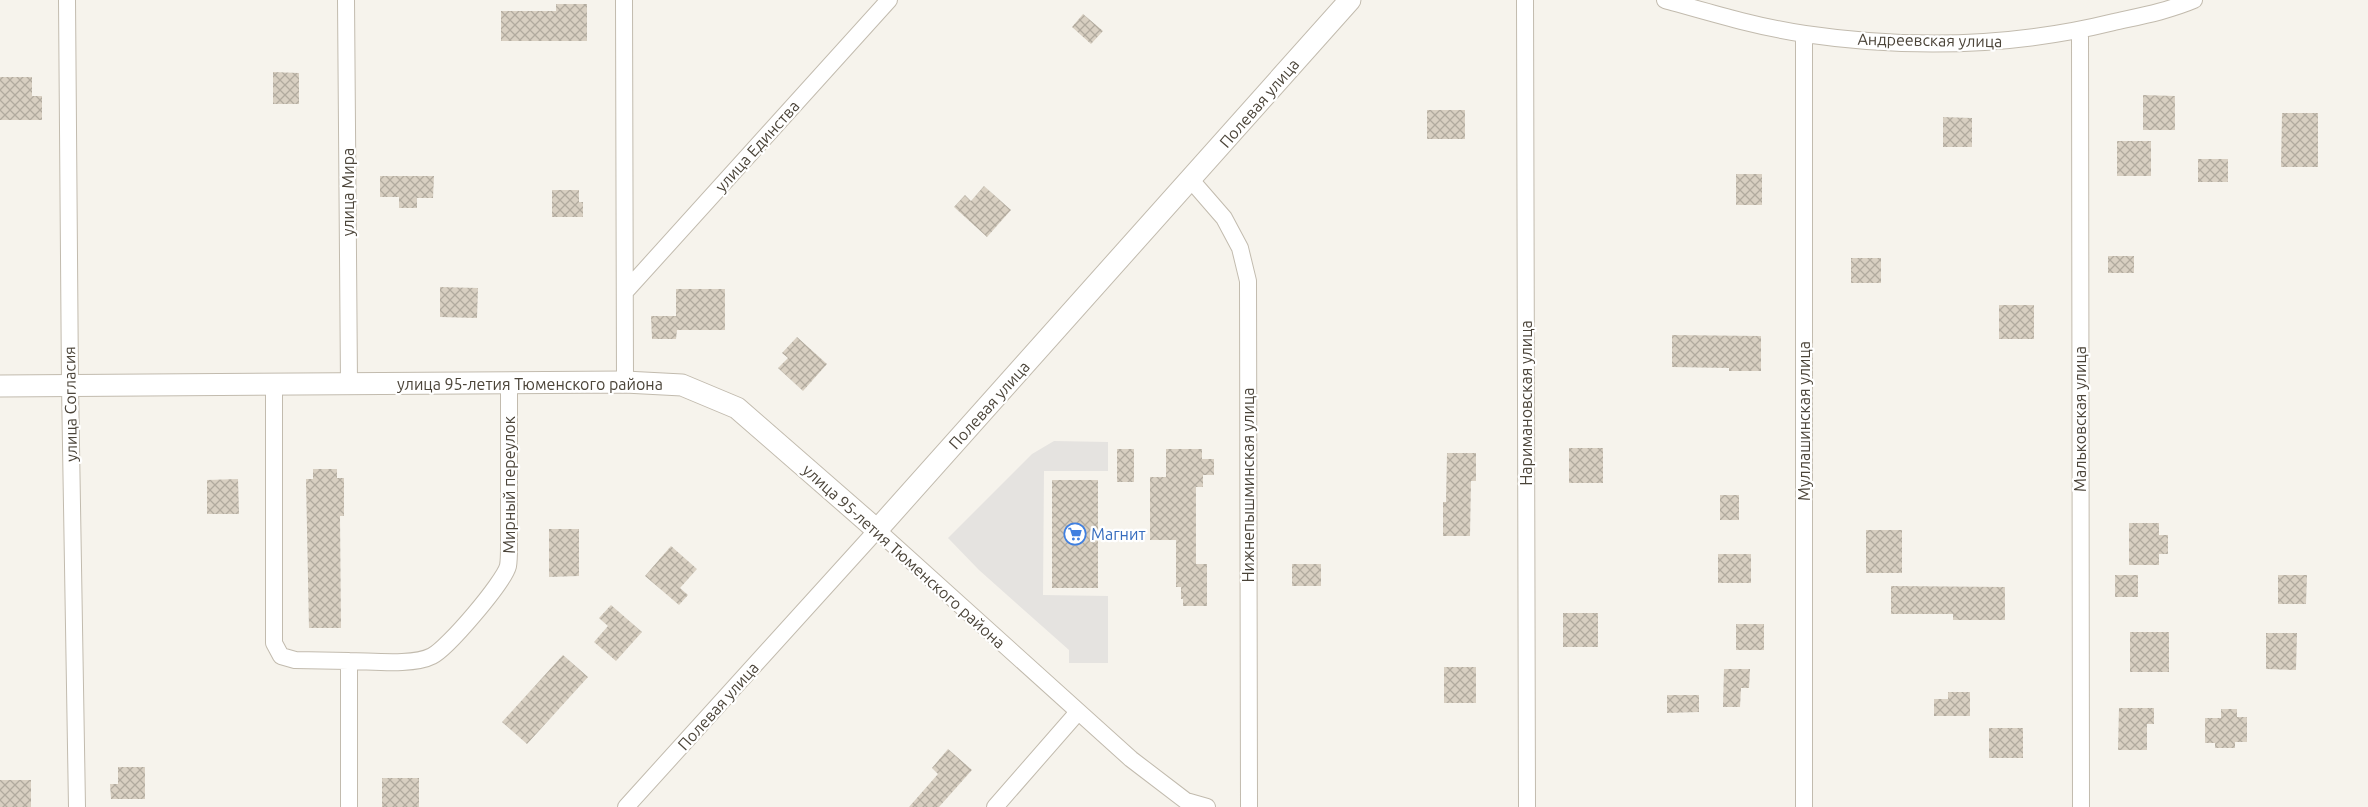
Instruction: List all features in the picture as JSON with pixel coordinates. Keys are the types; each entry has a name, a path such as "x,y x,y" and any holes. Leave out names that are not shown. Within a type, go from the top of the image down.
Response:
{"street":[{"name":"улица Согласия","path":"68,0 70,385 77,807"},
{"name":"улица Мира","path":"346,0 349,383"},
{"path":"624,0 625,382"},
{"name":"улица Единства","path":"625,292 889,0"},
{"name":"Полевая улица","path":"626,807 877,530 1350,0"},
{"name":"Наримановская улица","path":"1526,0 1527,807"},
{"name":"Андреевская улица","path":"1665,0 1706,12 1804,34 1867,40 1937,43 2009,41 2080,31 2175,8 2194,0"},
{"name":"Мальковская улица","path":"2080,31 2081,807"},
{"name":"Муллашинская улица","path":"1804,34 1804,807"},
{"name":"Нижнепышминская улица","path":"1191,180 1224,218 1240,248 1248,281 1249,807"},
{"name":"улица 95-летия Тюменского района","path":"0,386 509,382 625,382 682,385 737,408 877,530 1132,759 1186,800 1207,807"},
{"name":"Мирный переулок","path":"274,384 274,643 281,656 295,660 349,661 416,660 433,656 447,644 500,583 508,566 509,547 509,382"},
{"path":"349,661 349,807"},
{"path":"995,807 1078,712"}],"shaded area":[{"path":"1054,441 1108,442 1108,471 1044,471 1043,595 1108,596 1108,663 1069,663 1069,650 979,570 948,538 1032,454"}],"building":[{"path":"556,4 587,4 587,41 501,41 501,11 556,11"},
{"path":"1083,14 1103,31 1091,44 1072,27"},
{"path":"273,72 299,73 299,104 273,104"},
{"path":"0,77 32,77 32,96 42,96 42,120 0,120"},
{"path":"2143,95 2175,96 2175,130 2143,130"},
{"path":"1427,110 1465,110 1465,139 1427,139"},
{"path":"2282,113 2318,113 2318,167 2281,167"},
{"path":"1943,117 1972,118 1972,147 1943,147"},
{"path":"2117,141 2151,141 2151,176 2117,176"},
{"path":"2198,159 2228,159 2228,182 2198,182"},
{"path":"1736,174 1762,174 1762,205 1736,205"},
{"path":"380,176 434,176 433,198 417,198 417,208 399,208 399,197 380,197"},
{"path":"984,186 1011,210 987,237 954,207 965,195 971,201"},
{"path":"552,190 579,190 579,202 583,202 583,217 552,217"},
{"path":"2108,256 2134,256 2134,273 2108,273"},
{"path":"1851,258 1881,258 1881,283 1851,283"},
{"path":"440,287 478,288 477,318 440,317"},
{"path":"676,289 725,289 725,330 677,330 676,339 652,339 651,316 676,316"},
{"path":"1999,305 2034,305 2034,339 1999,339"},
{"path":"1672,335 1761,336 1761,371 1729,371 1729,368 1672,367"},
{"path":"797,337 827,364 803,391 778,368 788,358 782,353"},
{"path":"1569,448 1603,448 1603,483 1569,483"},
{"path":"1117,449 1134,449 1134,482 1117,482"},
{"path":"1166,449 1202,449 1202,459 1214,459 1214,475 1203,475 1203,487 1196,487 1196,564 1207,564 1207,606 1183,606 1181,587 1176,587 1176,540 1150,540 1150,477 1166,477"},
{"path":"1447,453 1476,453 1476,481 1471,481 1470,536 1443,536 1443,502 1446,502"},
{"path":"313,469 337,469 337,478 344,478 344,516 340,516 341,628 309,628 306,479 313,479"},
{"path":"238,479 239,514 207,514 207,480"},
{"name":"Магнит","path":"1052,480 1098,480 1098,588 1052,588"},
{"path":"1720,495 1739,495 1739,520 1720,520"},
{"path":"2129,523 2159,523 2159,535 2168,535 2168,554 2159,554 2159,565 2129,565"},
{"path":"549,529 579,529 579,576 549,577"},
{"path":"1866,530 1902,530 1902,573 1866,573"},
{"path":"671,546 697,569 680,588 688,595 679,605 645,576"},
{"path":"1718,554 1751,554 1751,583 1718,583"},
{"path":"1292,564 1321,564 1321,586 1292,586"},
{"path":"2115,575 2138,575 2138,597 2115,597"},
{"path":"2278,575 2307,575 2306,604 2278,604"},
{"path":"1891,586 2005,587 2005,620 1953,620 1953,614 1891,614"},
{"path":"611,605 642,632 616,661 594,642 608,626 599,618"},
{"path":"1563,613 1598,613 1598,647 1563,647"},
{"path":"1736,624 1764,624 1764,650 1736,650"},
{"path":"2130,632 2169,632 2169,672 2130,672"},
{"path":"2266,633 2297,633 2296,670 2266,669"},
{"path":"563,655 588,677 527,744 502,722"},
{"path":"1444,667 1476,667 1476,703 1444,703"},
{"path":"1724,669 1750,669 1749,688 1741,688 1740,707 1723,707"},
{"path":"1948,692 1970,692 1970,716 1934,716 1934,699 1948,699"},
{"path":"1667,695 1699,695 1699,712 1667,713"},
{"path":"2119,708 2154,708 2154,724 2147,724 2147,750 2118,750"},
{"path":"2221,709 2237,709 2237,717 2247,717 2247,742 2235,742 2235,748 2215,748 2215,743 2205,743 2205,718 2221,718"},
{"path":"1989,728 2023,728 2023,758 1989,758"},
{"path":"948,749 972,770 939,807 909,807 938,774 932,768"},
{"path":"118,767 145,767 145,799 111,799 110,784 118,784"},
{"path":"382,778 419,778 419,807 382,807"},
{"path":"0,780 31,780 31,807 0,807"}],"place":[{"name":"Магнит","path":"1075,534"}]}
